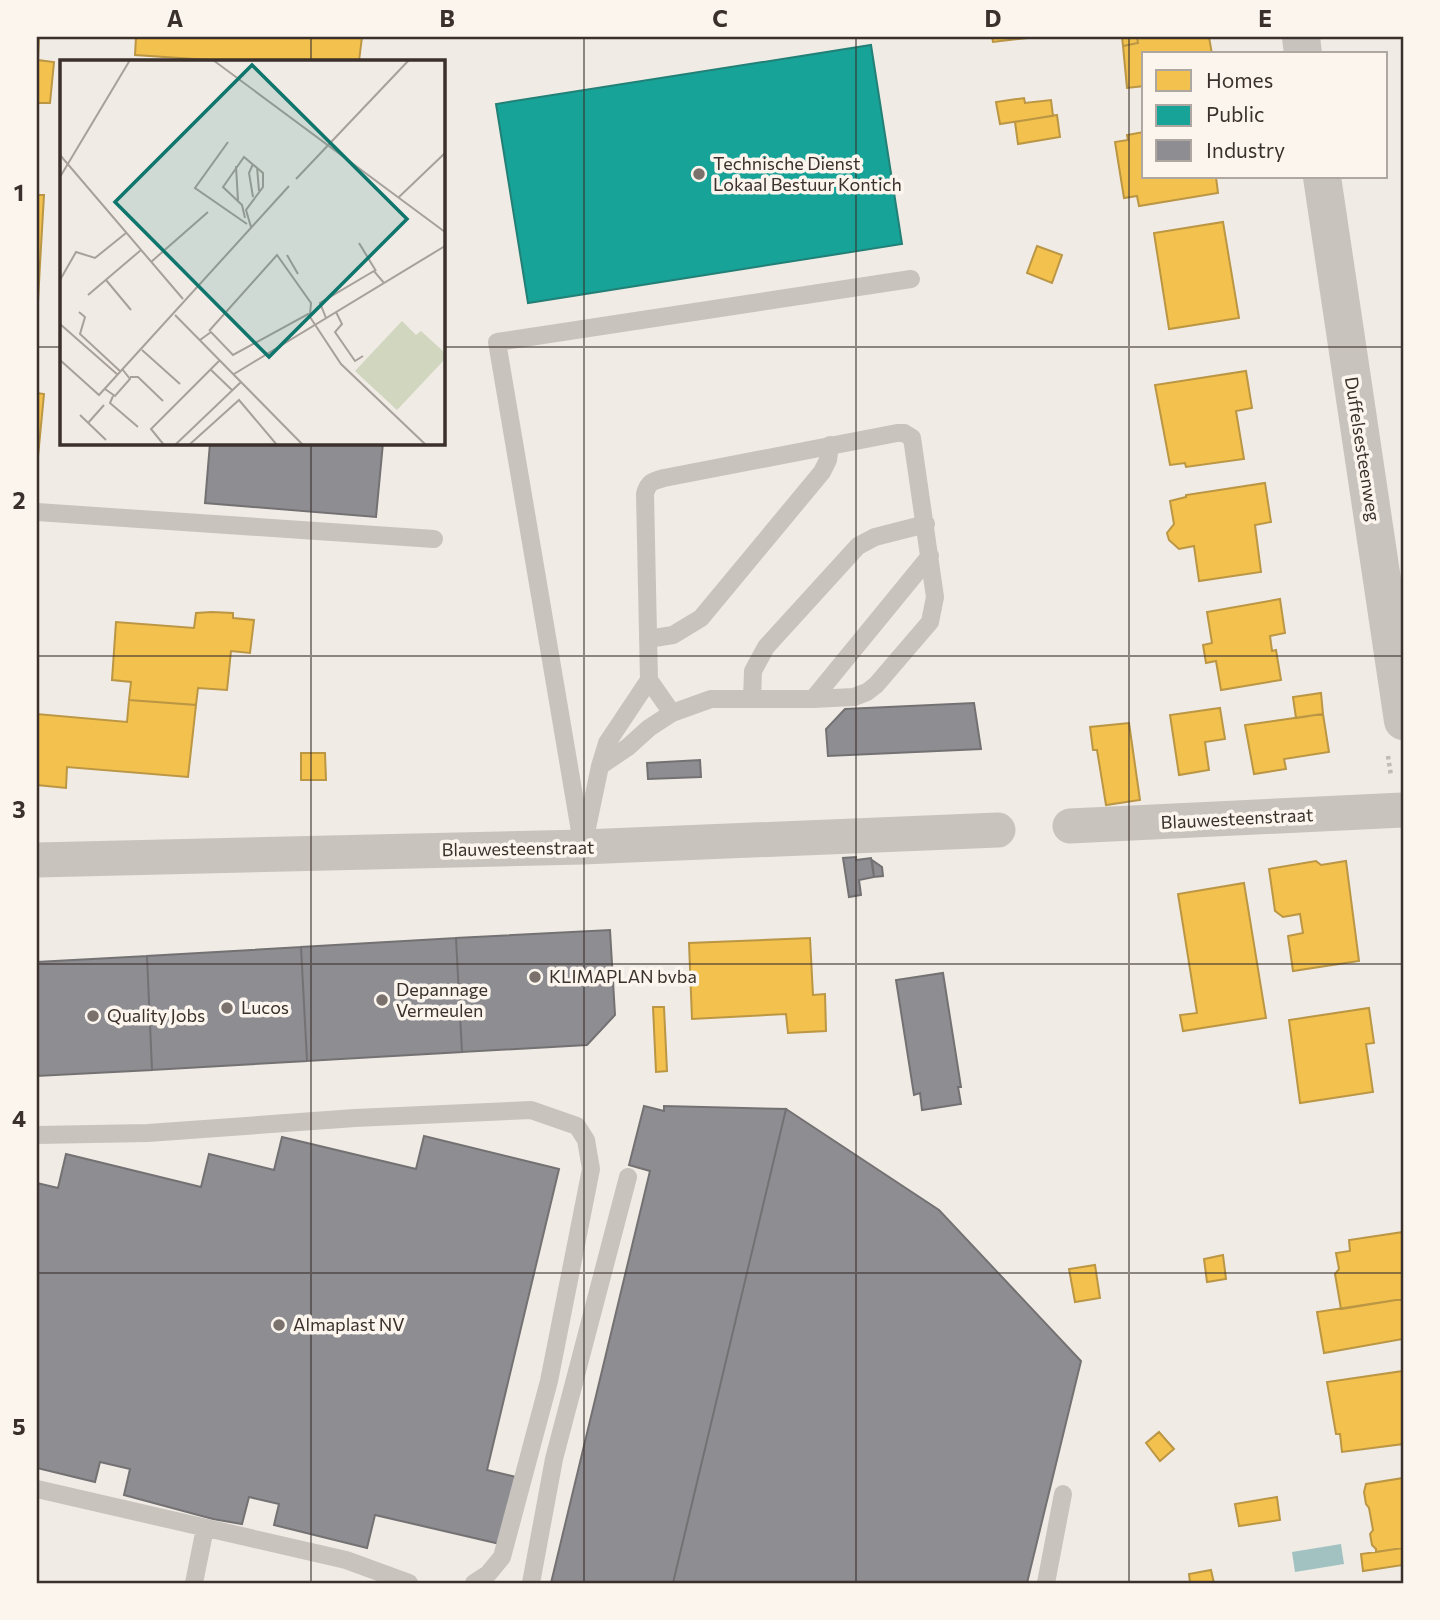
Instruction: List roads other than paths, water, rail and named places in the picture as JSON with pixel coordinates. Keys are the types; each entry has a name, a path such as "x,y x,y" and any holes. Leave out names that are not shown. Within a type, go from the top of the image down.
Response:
{"street":[{"name":"Duffelsesteenweg","path":"1322,178 1403,721"},
{"name":"Blauwesteenstraat","path":"1070,826 1403,810"},
{"name":"Blauwesteenstraat","path":"37,860 583,847 998,830"}],"lane":[{"path":"583,847 497,342 911,279"},
{"path":"600,766 628,747 649,727 672,713 711,699 854,697 876,685 930,622 935,597 912,438 904,433 897,433 830,445 664,478 652,481 647,486 649,680 672,713"},
{"path":"648,639 673,635 687,628 713,606 822,472 828,460 830,445"},
{"path":"37,512 434,539"},
{"path":"752,699 753,671 766,647 858,546 875,537 926,524"},
{"path":"813,699 930,556"},
{"path":"583,847 607,743 649,680"},
{"path":"37,1135 148,1133 355,1118 531,1110 577,1126 586,1140 591,1169 549,1381 502,1557 488,1574 474,1583"},
{"path":"531,1583 554,1459 628,1177"},
{"path":"37,1489 346,1560 409,1583"},
{"path":"1046,1583 1063,1494"},
{"path":"194,1583 205,1528"}],"water":[{"path":"1341,1544 1344,1564 1295,1572 1292,1552"}],"place":[{"name":"Technische Dienst Lokaal Bestuur Kontich","path":"699,174"},
{"name":"KLIMAPLAN bvba","path":"535,977"},
{"name":"Depannage Vermeulen","path":"382,1000"},
{"name":"Lucos","path":"227,1008"},
{"name":"Quality Jobs","path":"93,1016"},
{"name":"Almaplast NV","path":"279,1325"}]}
